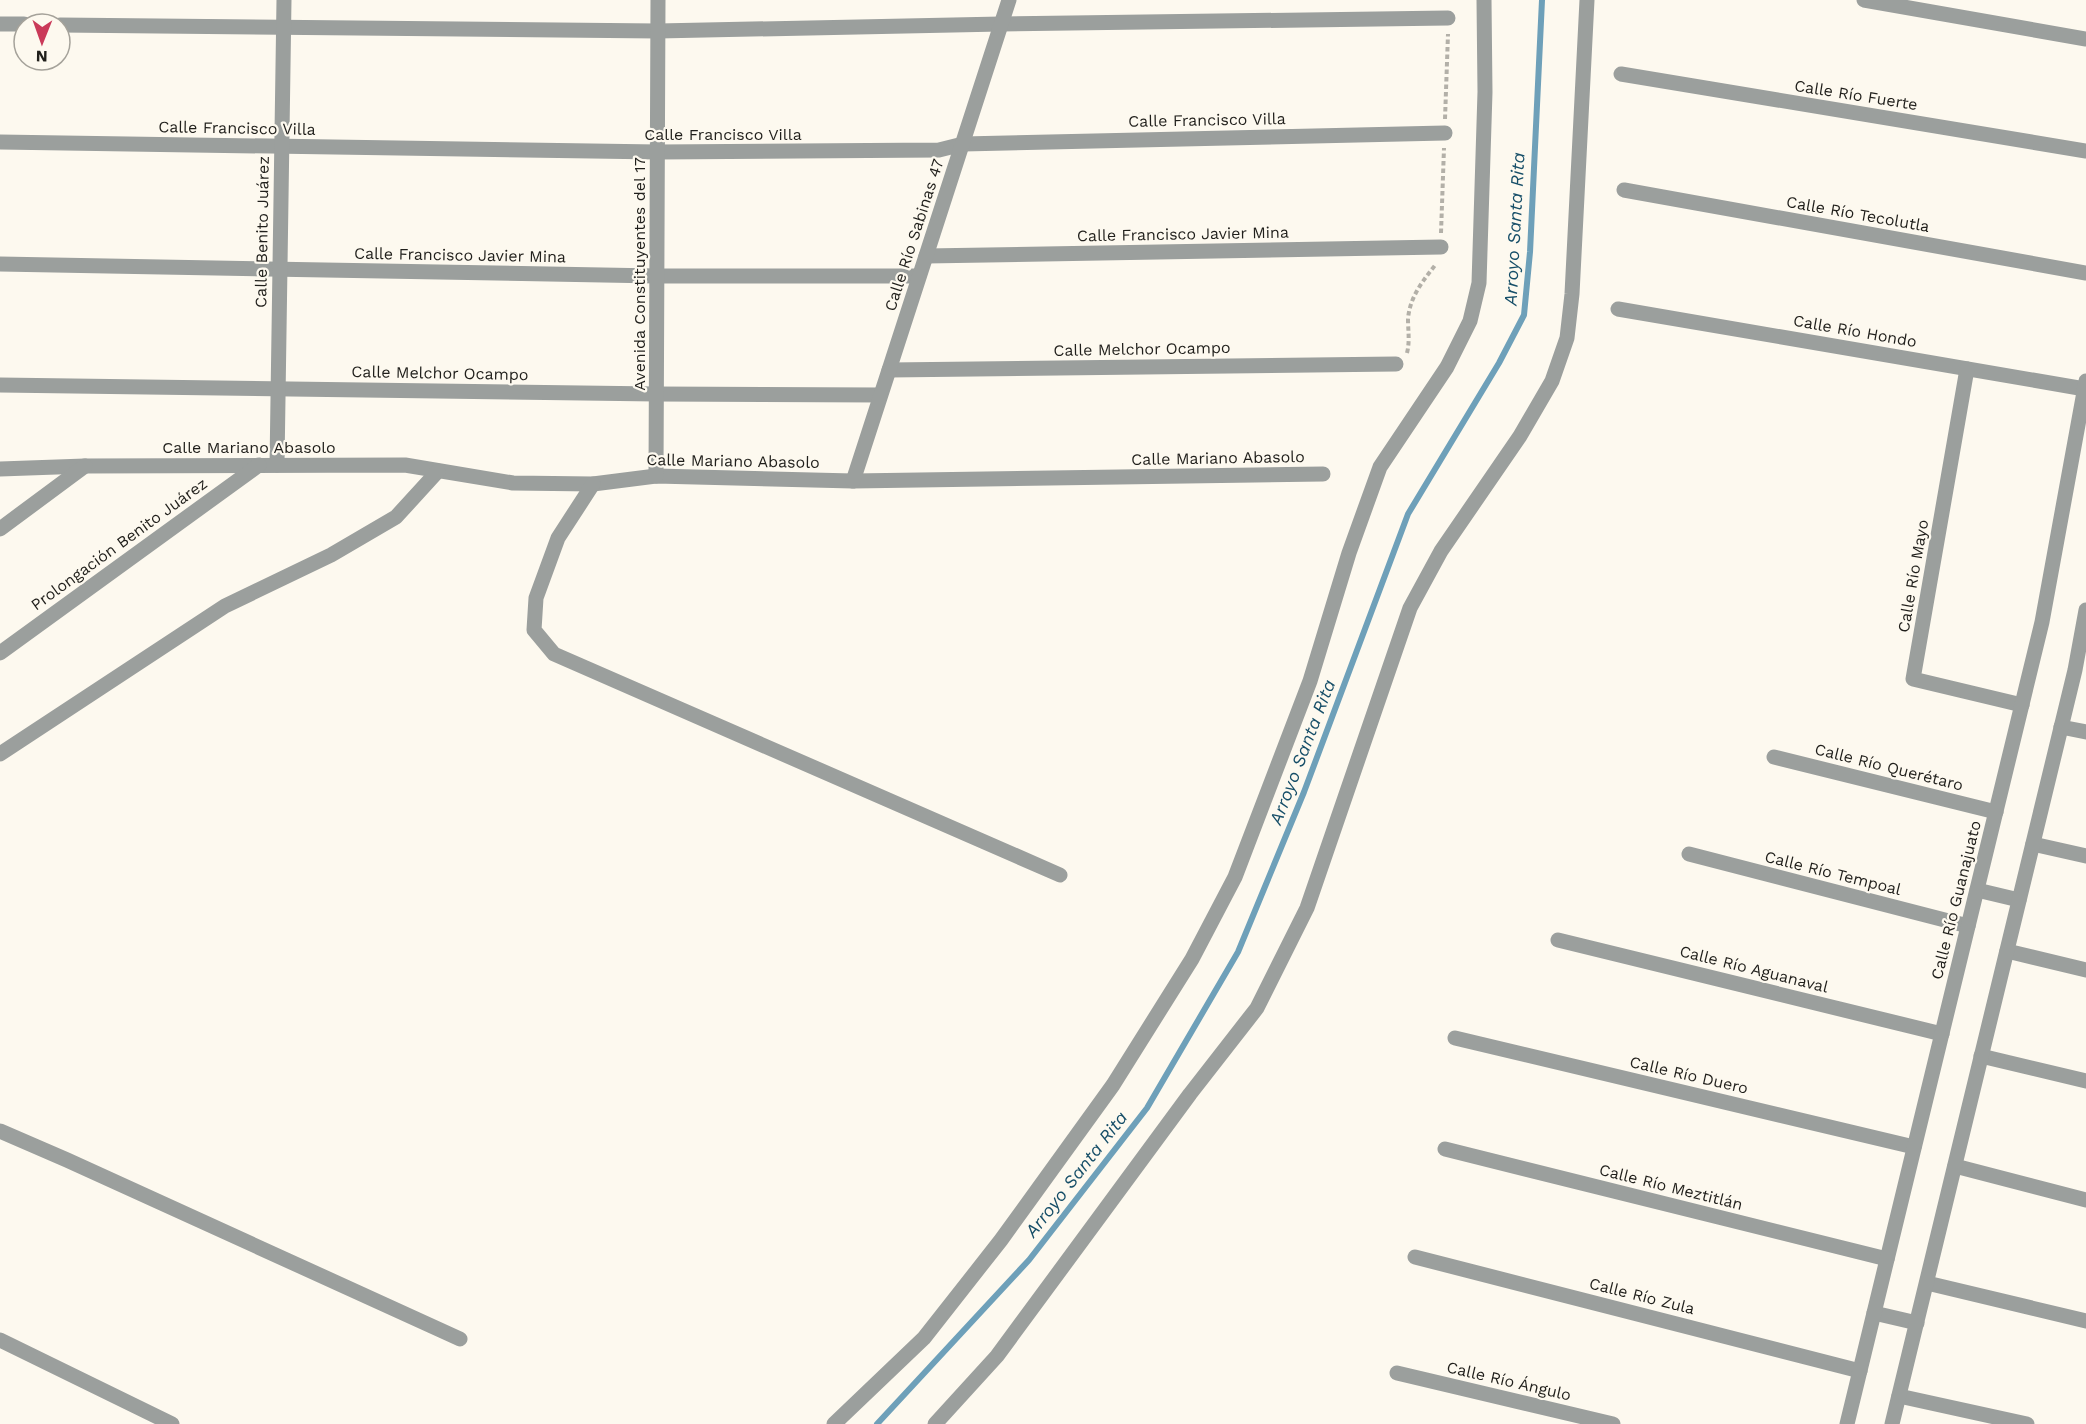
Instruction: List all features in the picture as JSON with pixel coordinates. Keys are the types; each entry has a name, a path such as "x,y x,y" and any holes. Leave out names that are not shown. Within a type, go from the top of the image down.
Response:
{"street":[{"name":"Calle Benito Juárez","path":"277,465 284,0"},
{"name":"Avenida Constituyentes del 17","path":"656,476 658,0"},
{"name":"Calle Río Sabinas 47","path":"853,481 1009,0"},
{"path":"834,1424 924,1338 1001,1240 1113,1085 1192,959 1235,877 1310,681 1349,553 1380,467 1447,367 1470,321 1479,283 1485,92 1484,0"},
{"path":"935,1424 997,1356 1190,1094 1257,1008 1307,908 1410,608 1442,551 1520,436 1552,381 1567,338 1572,294 1587,0"},
{"path":"1864,0 2086,39"},
{"path":"72,25 658,31 1448,18"},
{"name":"Calle Río Fuerte","path":"1621,74 2086,151"},
{"name":"Calle Francisco Villa","path":"0,142 658,153 939,150 963,144 1444,133"},
{"name":"Calle Río Tecolutla","path":"1624,190 2086,273"},
{"name":"Calle Francisco Javier Mina","path":"926,256 1441,247"},
{"name":"Calle Francisco Javier Mina","path":"0,264 657,276 919,276"},
{"name":"Calle Río Hondo","path":"1618,309 1967,369 2085,385"},
{"name":"Calle Melchor Ocampo","path":"889,370 1396,364"},
{"name":"Calle Río Mayo","path":"1967,369 1913,679 2022,705"},
{"name":"Calle Melchor Ocampo","path":"0,385 880,395"},
{"name":"Calle Río Guanajuato","path":"1847,1424 2042,622 2085,385"},
{"name":"Prolongación Benito Juárez","path":"0,653 259,465"},
{"name":"Calle Mariano Abasolo","path":"0,469 85,466 405,465 513,483 592,484 656,476 853,481 1323,474"},
{"path":"0,529 85,466"},
{"path":"0,754 225,606 331,555 396,517 438,471"},
{"path":"592,484 558,538 536,598 534,630 554,654 1060,875"},
{"path":"1892,1424 2033,844 2084,627 2086,610"},
{"path":"2061,726 2086,732"},
{"name":"Calle Río Querétaro","path":"1774,757 1996,812"},
{"path":"2033,844 2086,855"},
{"name":"Calle Río Tempoal","path":"1689,854 1968,926"},
{"path":"1977,890 2019,900"},
{"name":"Calle Río Aguanaval","path":"1558,940 1942,1034"},
{"path":"2007,951 2086,970"},
{"name":"Calle Río Duero","path":"1455,1038 1914,1147"},
{"path":"1981,1056 2086,1081"},
{"path":"0,1131 460,1339"},
{"name":"Calle Río Meztitlán","path":"1445,1149 1887,1259"},
{"path":"1955,1166 2086,1200"},
{"name":"Calle Río Zula","path":"1415,1257 1860,1371"},
{"path":"1927,1283 2086,1321"},
{"path":"1874,1313 1917,1323"},
{"path":"0,1340 172,1424"},
{"name":"Calle Río Ángulo","path":"1397,1373 1613,1424"},
{"path":"1899,1396 2027,1424"}],"path":[{"path":"1396,364 1406,357 1410,344 1408,321 1411,301 1439,260 1441,247 1448,18"}],"waterway":[{"name":"Arroyo Santa Rita","path":"877,1424 1029,1260 1147,1108 1238,952 1304,792 1408,514 1499,363 1524,315 1530,252 1542,0"}]}
